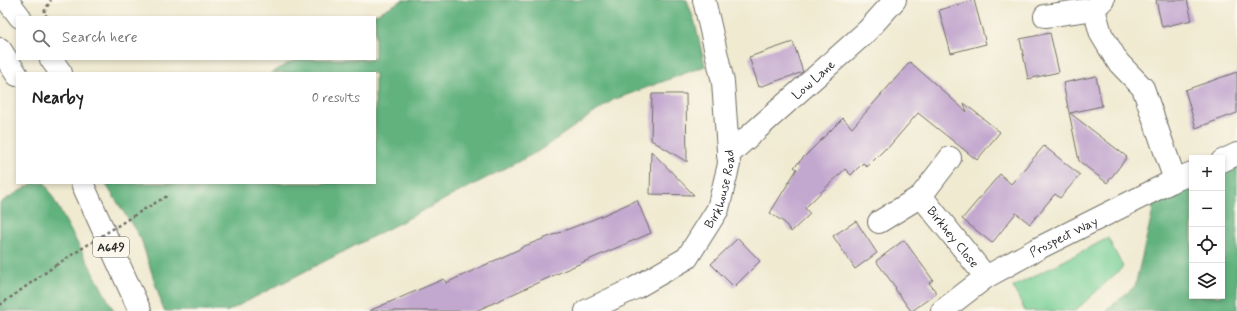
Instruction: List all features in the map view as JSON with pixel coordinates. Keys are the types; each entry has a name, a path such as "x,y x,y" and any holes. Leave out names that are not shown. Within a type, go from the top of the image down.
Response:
{"street":[{"path":"7,0 19,16"},
{"name":"Birkhouse Road","path":"586,311 635,288 687,258 718,209 729,164 723,82 704,0"},
{"name":"Low Lane","path":"728,155 867,31 895,0"},
{"path":"1045,16 1098,4 1101,34 1118,62 1143,88 1184,177"},
{"path":"0,49 16,73"},
{"path":"51,60 60,72"},
{"path":"1225,160 1237,154"},
{"name":"Birkhey Close","path":"879,222 921,196 950,158"},
{"name":"Prospect Way","path":"942,311 986,277 1040,248 1184,177"},
{"name":"A649","path":"82,184 140,311"},
{"name":"Birkhey Close","path":"921,196 986,277"}],"path":[{"path":"46,16 44,12 51,0"},
{"path":"0,305 56,265 167,196"}],"green space":[{"path":"403,0 687,0 695,23 705,66 613,100 537,152 228,311 164,311 141,239 106,184 376,184 376,72 273,72 294,60 376,60 376,16 373,16"},
{"path":"1237,162 1237,311 1106,311 1135,286 1153,210 1148,200 1189,181 1189,299 1225,299 1225,167"},
{"path":"31,184 46,184 114,311 0,311 0,203"},
{"path":"1108,238 1123,267 1075,311 1025,311 1013,287"}],"building":[{"path":"974,0 986,44 951,53 939,10"},
{"path":"1156,0 1187,0 1192,20 1162,27"},
{"path":"1050,33 1059,72 1028,79 1020,39"},
{"path":"793,42 803,72 759,87 749,57"},
{"path":"910,62 967,112 964,103 1000,132 977,160 918,113 887,149 886,148 867,167 863,163 851,175 845,169 805,208 810,214 791,232 785,223 770,213 797,169 794,167 843,118 852,128"},
{"path":"1237,72 1237,113 1196,128 1185,90"},
{"path":"1096,76 1102,106 1070,113 1127,157 1107,183 1079,161 1063,83"},
{"path":"652,94 686,94 687,162 651,140"},
{"path":"1044,146 1080,175 1060,198 1055,194 1030,224 1016,213 992,243 962,219 1000,174 1011,184"},
{"path":"651,151 694,195 650,194"},
{"path":"637,200 651,233 476,311 369,311 444,279 446,283 522,247 592,220"},
{"path":"856,221 877,253 855,269 833,236"},
{"path":"738,238 760,261 734,287 711,264"},
{"path":"904,240 933,280 929,283 937,293 912,311 876,261"}]}
